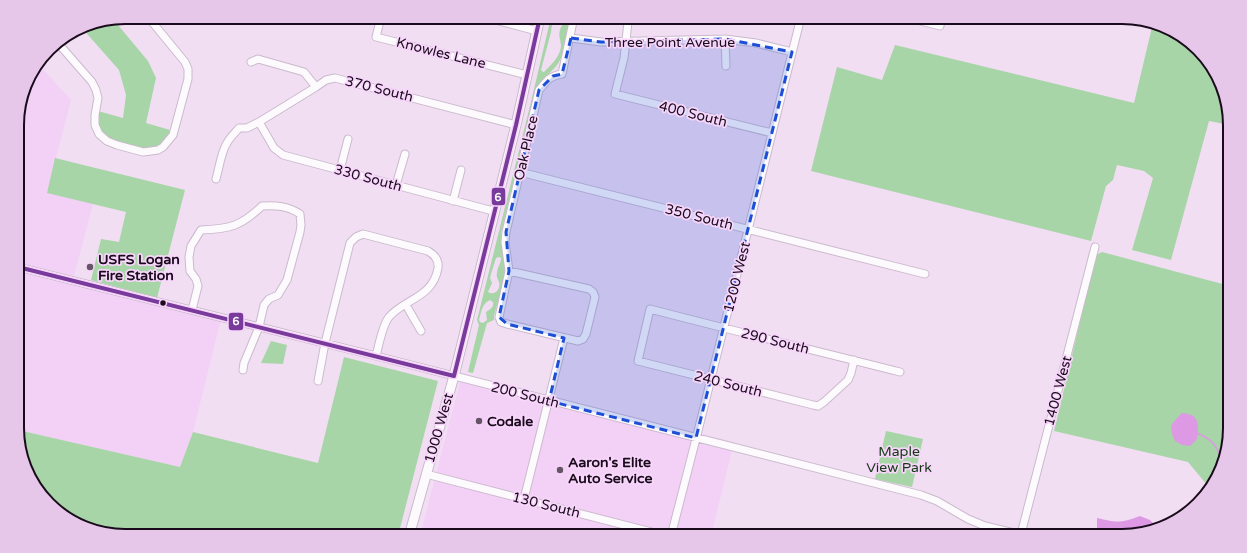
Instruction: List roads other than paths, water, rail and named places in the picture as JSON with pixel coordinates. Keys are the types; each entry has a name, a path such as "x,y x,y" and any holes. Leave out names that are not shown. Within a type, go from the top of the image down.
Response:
{"main road":[{"name":"1000 West","path":"412,529 454,376 516,125 538,24"}],"street":[{"path":"61,47 92,82 96,90 98,98 95,124 99,134 107,141 117,145 143,152 158,150 163,147 173,135 188,79 188,69 183,58 154,24"},
{"name":"Knowles Lane","path":"379,24 376,37 527,75"},
{"path":"510,24 537,31"},
{"path":"570,38 573,24"},
{"path":"625,42 628,24"},
{"name":"1200 West","path":"673,529 800,24"},
{"path":"932,24 940,26 940,24"},
{"name":"Three Point Avenue","path":"570,38 601,42 726,39 756,43 792,52"},
{"name":"Oak Place","path":"509,271 505,242 506,232 539,90 547,80 553,76 562,74 570,38"},
{"path":"726,39 726,66"},
{"name":"400 South","path":"625,42 624,58 615,94 772,134"},
{"path":"251,62 258,59 304,72 316,87"},
{"name":"370 South","path":"216,180 224,148 239,128 247,128 259,122 326,80 335,78 516,125"},
{"name":"330 South","path":"259,122 274,148 283,155 494,211"},
{"path":"340,170 348,139"},
{"path":"396,185 405,154"},
{"path":"453,201 461,170"},
{"name":"350 South","path":"520,172 925,274"},
{"path":"192,310 198,286 196,279 190,271 189,257 191,246 201,230 226,228 238,224 251,216 262,206 275,205 286,207 300,214 300,232 287,280 278,295 269,299 264,305 259,327 242,370"},
{"path":"318,380 325,343 350,243 356,237 363,234 428,251 435,256 439,264 438,272 434,281 423,293 395,311 388,319 384,327 376,356"},
{"name":"1400 West","path":"1025,529 1095,248"},
{"name":"200 South","path":"24,268 325,343 921,495 937,501 968,519 985,526 998,529"},
{"path":"509,271 589,289 593,292 595,297 586,334 583,339 578,341 564,338 501,322 499,317 509,271"},
{"path":"406,305 421,331"},
{"name":"290 South","path":"638,361 650,309 900,372"},
{"path":"524,499 564,338"},
{"name":"240 South","path":"638,361 818,406 848,380 854,360"},
{"name":"130 South","path":"426,474 639,529"}],"waterway":[{"path":"1197,433 1211,441 1220,454"}],"place":[{"name":"USFS Logan Fire Station","path":"90,267"},
{"name":"Codale","path":"479,421"},
{"name":"Aaron's Elite Auto Service","path":"560,470"}],"park label":[{"name":"Maple View Park","path":"899,460"}]}
